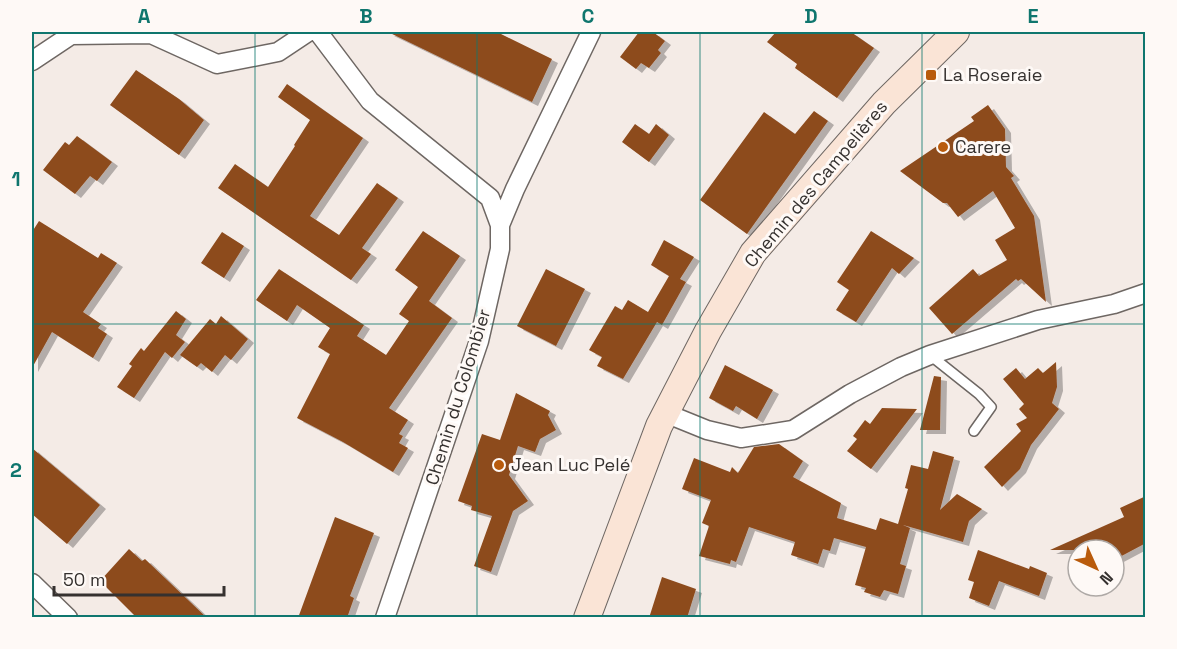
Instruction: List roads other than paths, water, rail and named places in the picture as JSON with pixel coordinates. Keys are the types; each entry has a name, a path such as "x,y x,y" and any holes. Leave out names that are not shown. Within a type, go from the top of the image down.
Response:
{"main road":[{"name":"Chemin des Campelières","path":"587,618 659,426 708,331 753,253 884,103 956,32"}],"street":[{"path":"32,62 71,35 151,34 217,64 278,52 308,32"},
{"name":"Chemin du Colombier","path":"318,32 370,101 490,198 500,225 500,249 479,341 385,618"},
{"path":"500,225 591,32"},
{"path":"665,413 707,430 741,438 793,430 849,394 930,355 1038,320 1114,304 1146,293"},
{"path":"32,583 68,618"}],"lane":[{"path":"930,355 980,394 991,407 974,431"}],"place":[{"name":"La Roseraie","path":"931,75"},
{"name":"Carere","path":"943,147"},
{"name":"Jean Luc Pelé","path":"499,465"}]}
